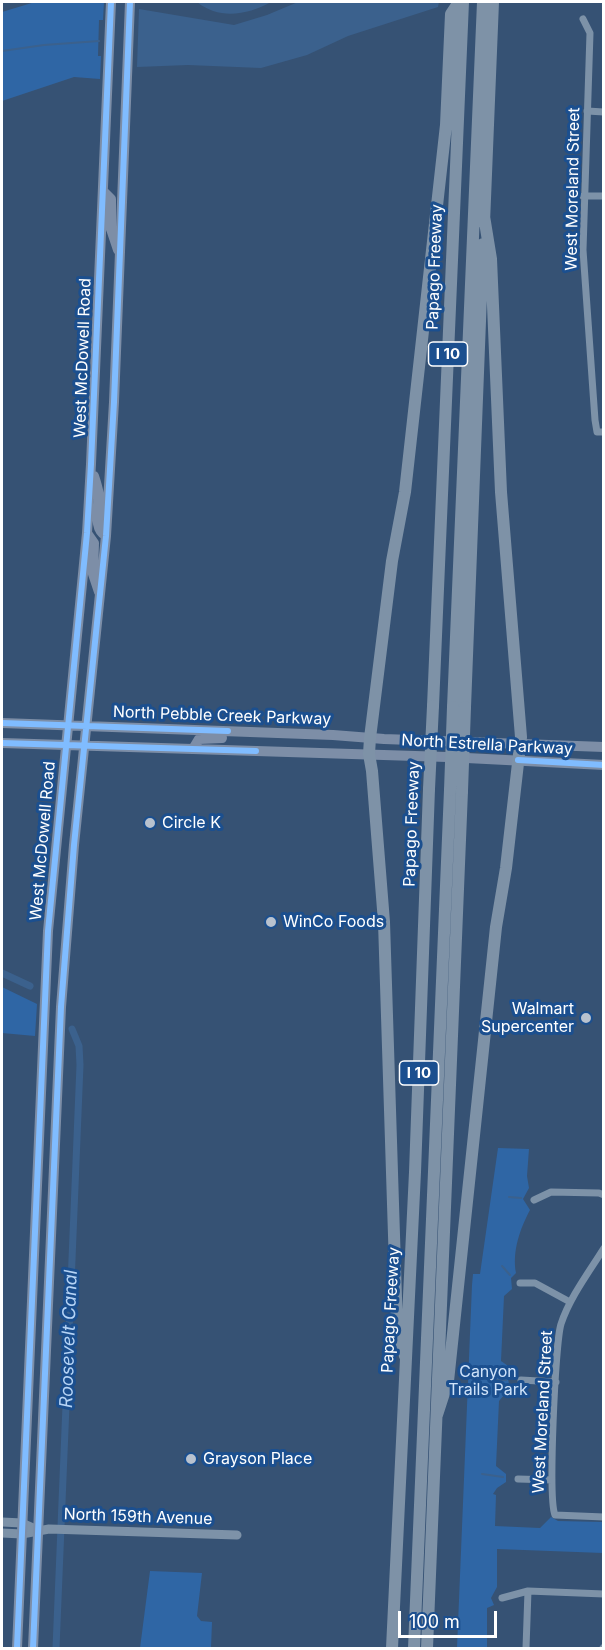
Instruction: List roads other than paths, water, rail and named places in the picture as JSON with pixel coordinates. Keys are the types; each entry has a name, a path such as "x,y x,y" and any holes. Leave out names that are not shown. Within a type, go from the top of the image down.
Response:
{"highway":[{"name":"Papago Freeway","path":"392,1648 415,1172 461,2"},
{"path":"405,1356 397,1329 384,922 369,738 392,561 406,481 446,125 451,14 461,2"},
{"path":"459,707 483,2"},
{"name":"I 10","path":"428,1648 459,707 493,2"},
{"path":"437,1415 448,1381 496,927 506,868 520,745 519,707 502,504 491,259 484,216"},
{"path":"414,1648 456,791"}],"main road":[{"name":"West McDowell Road","path":"17,1648 48,931 92,464 111,2"},
{"name":"West McDowell Road","path":"33,1648 54,1142 67,931 106,536 130,2"},
{"path":"103,191 111,200 111,230 120,256"},
{"path":"92,464 99,496 98,525 102,534 106,536"},
{"path":"87,533 94,543 93,574 100,595"},
{"name":"North Pebble Creek Parkway","path":"2,723 369,738"},
{"path":"193,749 199,739 222,738 228,731"},
{"name":"North Estrella Parkway","path":"369,738 603,747"},
{"name":"North Pebble Creek Parkway","path":"2,743 369,754"},
{"name":"North Estrella Parkway","path":"369,754 603,765"},
{"path":"48,931 67,931"},
{"path":"41,1066 47,1077 45,1131 48,1138 54,1142"}],"street":[{"name":"West Moreland Street","path":"583,19 590,33 583,250 595,420 600,432"},
{"path":"587,111 603,112"},
{"path":"583,195 603,196"},
{"path":"534,1200 551,1192 603,1195"},
{"name":"West Moreland Street","path":"603,1248 570,1302 558,1334 552,1480 555,1515 603,1517"},
{"path":"520,1283 535,1283 570,1302"},
{"path":"521,1380 556,1382"},
{"path":"518,1479 552,1480"},
{"name":"North 159th Avenue","path":"2,1522 38,1530 237,1535"},
{"name":"North 159th Avenue","path":"2,1533 22,1528"},
{"path":"526,1648 528,1591"},
{"path":"502,1598 528,1591 603,1594"}],"waterway":[{"path":"2,51 99,41"},
{"name":"Roosevelt Canal","path":"2,973 30,986"},
{"name":"Roosevelt Canal","path":"56,1648 80,1065 79,1046 72,1029"},
{"path":"509,1197 521,1198"},
{"path":"502,1266 510,1275"},
{"path":"492,1380 506,1380"},
{"path":"482,1474 503,1477"}],"place":[{"name":"Circle K","path":"150,823"},
{"name":"WinCo Foods","path":"271,922"},
{"name":"Walmart Supercenter","path":"586,1018"},
{"name":"Grayson Place","path":"191,1459"}],"park label":[{"name":"Canyon Trails Park","path":"488,1381"}]}
